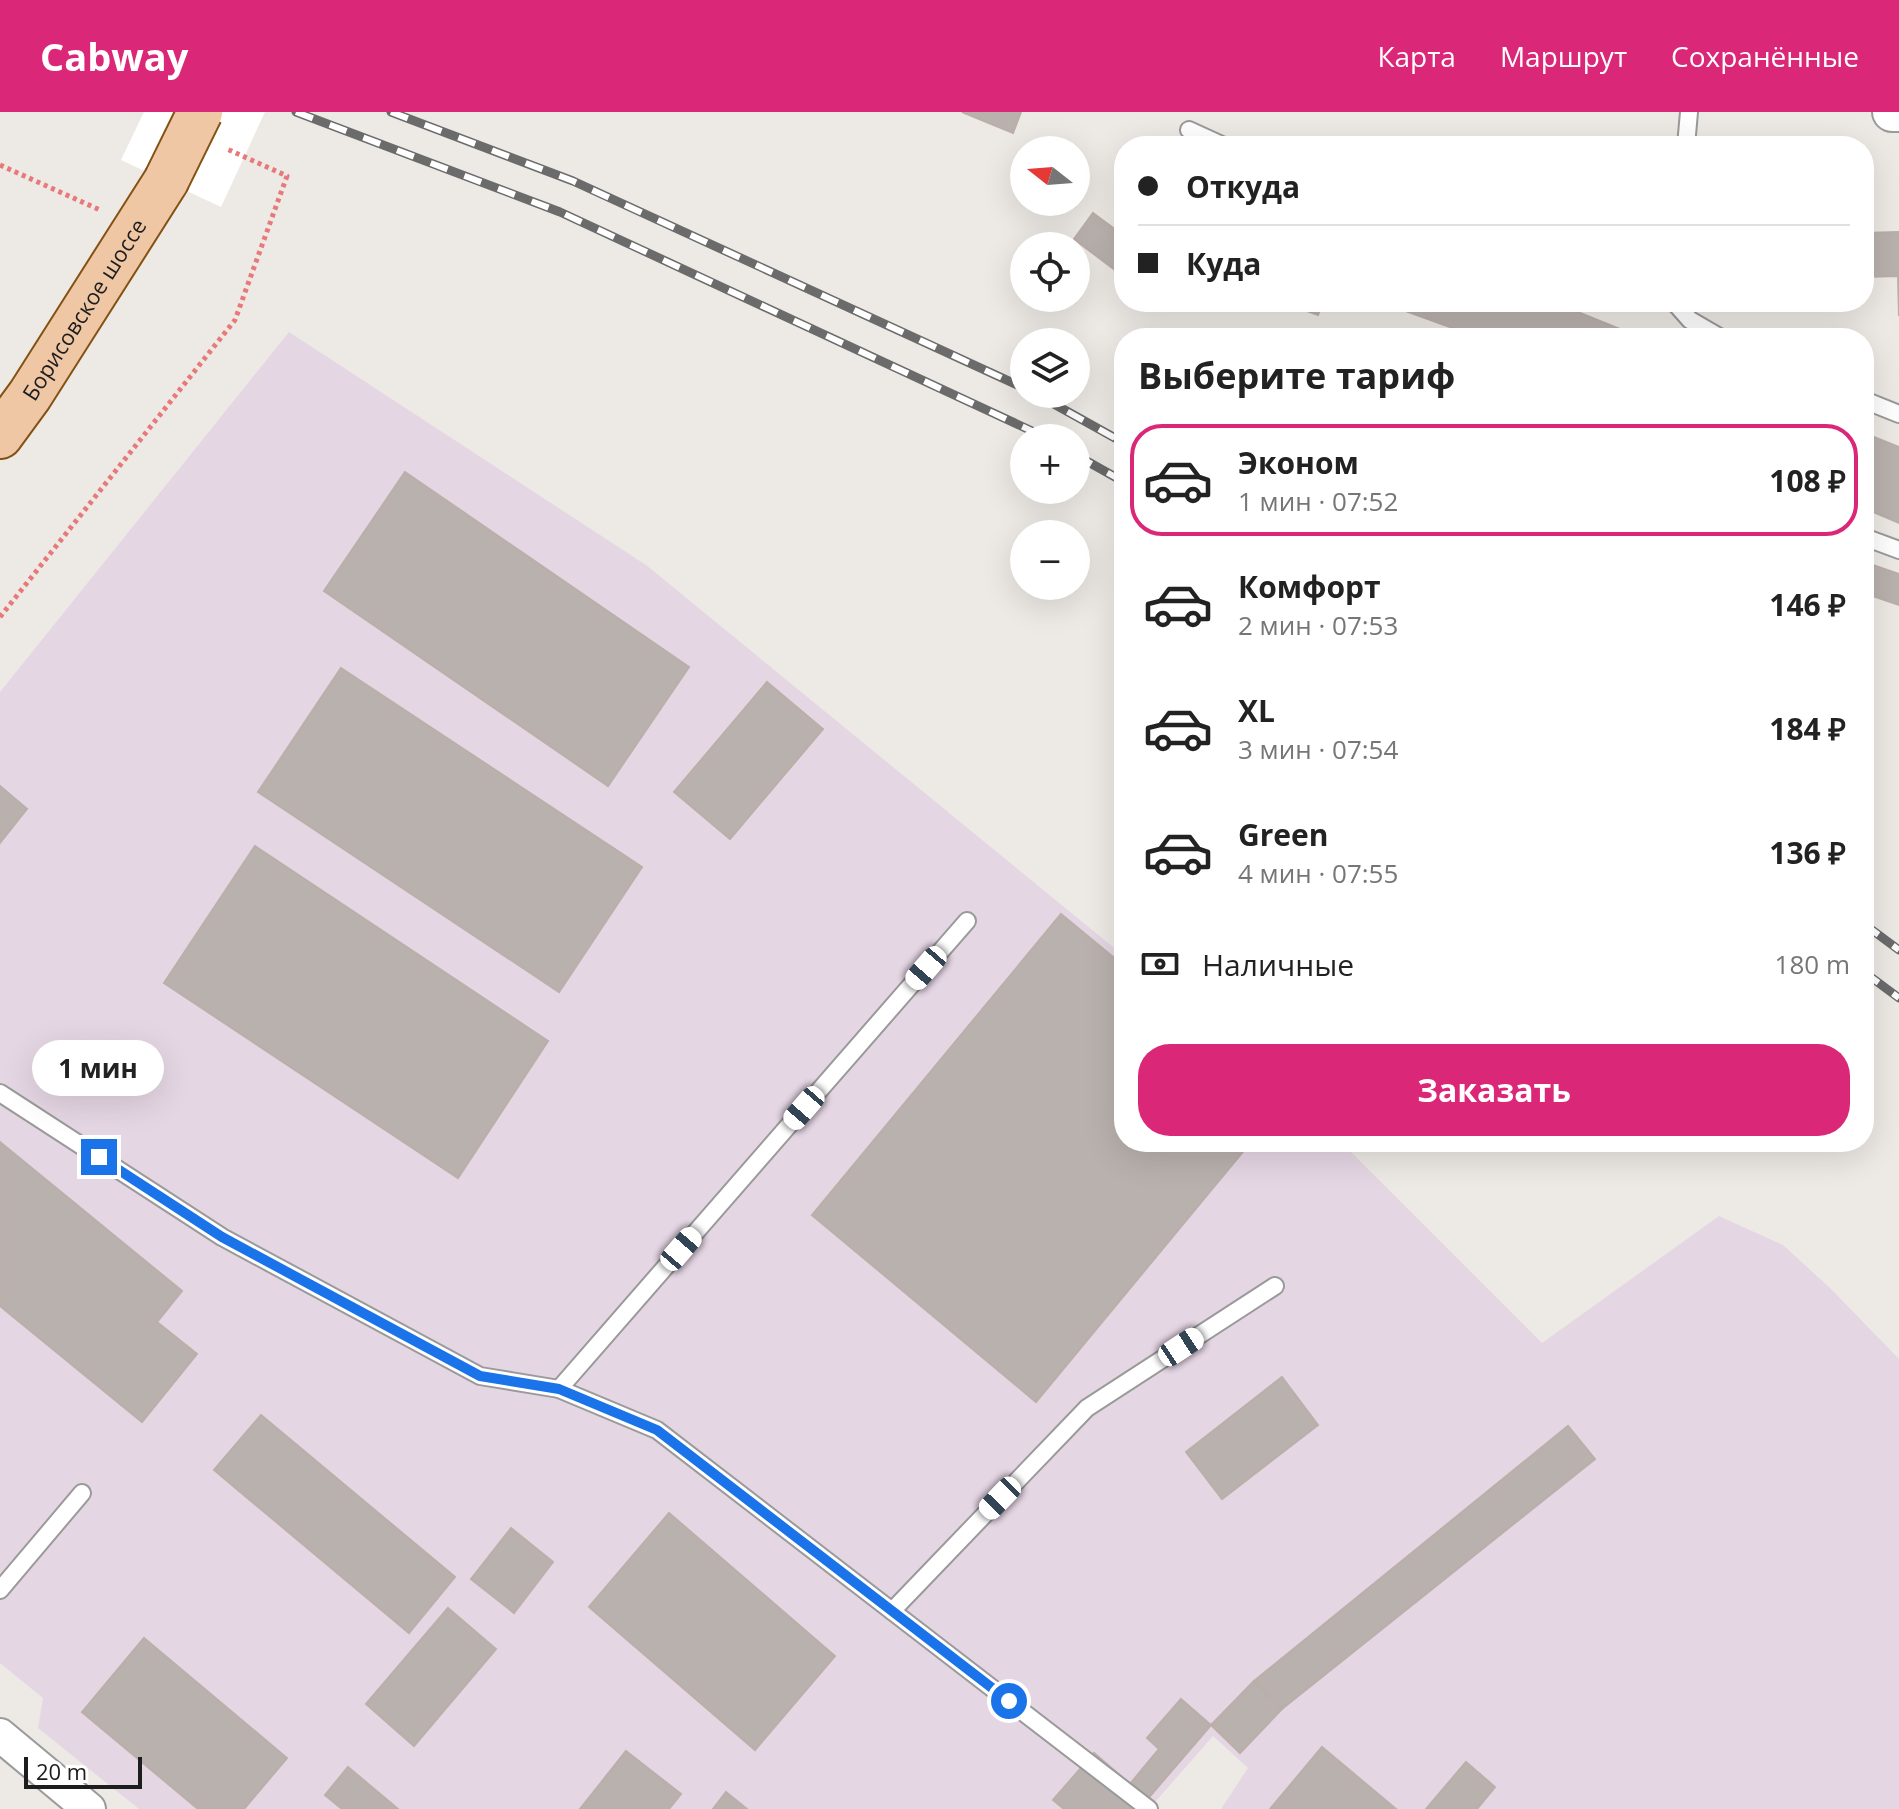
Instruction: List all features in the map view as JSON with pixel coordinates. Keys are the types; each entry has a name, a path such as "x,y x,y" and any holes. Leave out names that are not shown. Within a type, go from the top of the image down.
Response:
{"main road":[{"name":"Борисовское шоссе","path":"0,436 30,395 166,181 208,128"}],"street":[{"path":"1892,112 1899,112"},
{"path":"0,1735 89,1809"}],"lane":[{"path":"1687,136 1689,112"},
{"path":"1189,130 1202,136"},
{"path":"1683,312 1704,328"},
{"path":"1874,404 1899,414"},
{"path":"1874,541 1899,550"},
{"path":"559,1389 967,921"},
{"path":"0,1093 222,1237 480,1376 559,1389 657,1430 1149,1809"},
{"path":"892,1611 1087,1408 1275,1286"},
{"path":"0,1590 82,1493"}],"path":[{"path":"0,617 235,320 287,176 208,128"},
{"path":"0,165 138,227"}],"shaded area":[{"path":"289,332 646,565 1114,948 1114,1152 1351,1152 1542,1343 1719,1216 1783,1245 1830,1288 1899,1359 1899,1809 1221,1809 1248,1768 1213,1736 1149,1809 139,1809 38,1728 43,1698 0,1663 0,692"}],"pier":[{"path":"144,112 265,112 221,207 121,160"}],"building":[{"path":"962,112 1021,112 1013,133"},
{"path":"1093,213 1114,229 1114,269 1090,251 1090,232 1079,232"},
{"path":"1899,232 1899,316 1898,276 1874,277 1874,233"},
{"path":"1408,312 1578,312 1617,328 1452,328"},
{"path":"1874,437 1899,447 1899,523 1874,512"},
{"path":"405,472 689,667 608,786 324,591"},
{"path":"1874,565 1899,574 1899,605 1874,596"},
{"path":"341,668 642,867 559,992 258,792"},
{"path":"767,682 823,729 730,839 674,792"},
{"path":"0,786 27,809 0,843"},
{"path":"255,846 548,1041 458,1178 164,983"},
{"path":"1061,914 1114,958 1114,1152 1243,1152 1036,1402 812,1215"},
{"path":"0,1142 182,1291 157,1322 197,1354 142,1422 0,1306"},
{"path":"1282,1377 1318,1425 1222,1499 1186,1452"},
{"path":"261,1415 455,1577 409,1633 214,1470"},
{"path":"1568,1426 1595,1459 1282,1709 1254,1681"},
{"path":"669,1513 835,1656 755,1750 589,1607"},
{"path":"511,1528 553,1562 514,1613 471,1579"},
{"path":"448,1608 496,1649 414,1746 366,1704"},
{"path":"144,1638 287,1758 244,1809 198,1809 82,1712"},
{"path":"1254,1681 1282,1709 1240,1753 1211,1725"},
{"path":"1181,1699 1211,1725 1139,1809 1064,1809 1053,1800 1094,1753 1130,1784 1159,1749 1147,1738"},
{"path":"1322,1747 1396,1809 1270,1809"},
{"path":"626,1751 681,1794 669,1809 580,1809"},
{"path":"1466,1762 1495,1787 1477,1809 1426,1809"},
{"path":"348,1767 398,1809 342,1809 325,1795"},
{"path":"726,1792 747,1809 713,1809"}],"railway":[{"path":"296,112 560,212 1017,424"},
{"path":"391,112 573,181 1010,382"},
{"path":"1061,408 1114,437"},
{"path":"1090,463 1114,476"},
{"path":"1874,931 1899,950"},
{"path":"1874,979 1899,998"}],"route":[{"path":"99,1157 222,1237 480,1376 559,1389 657,1430 1009,1701"}]}
